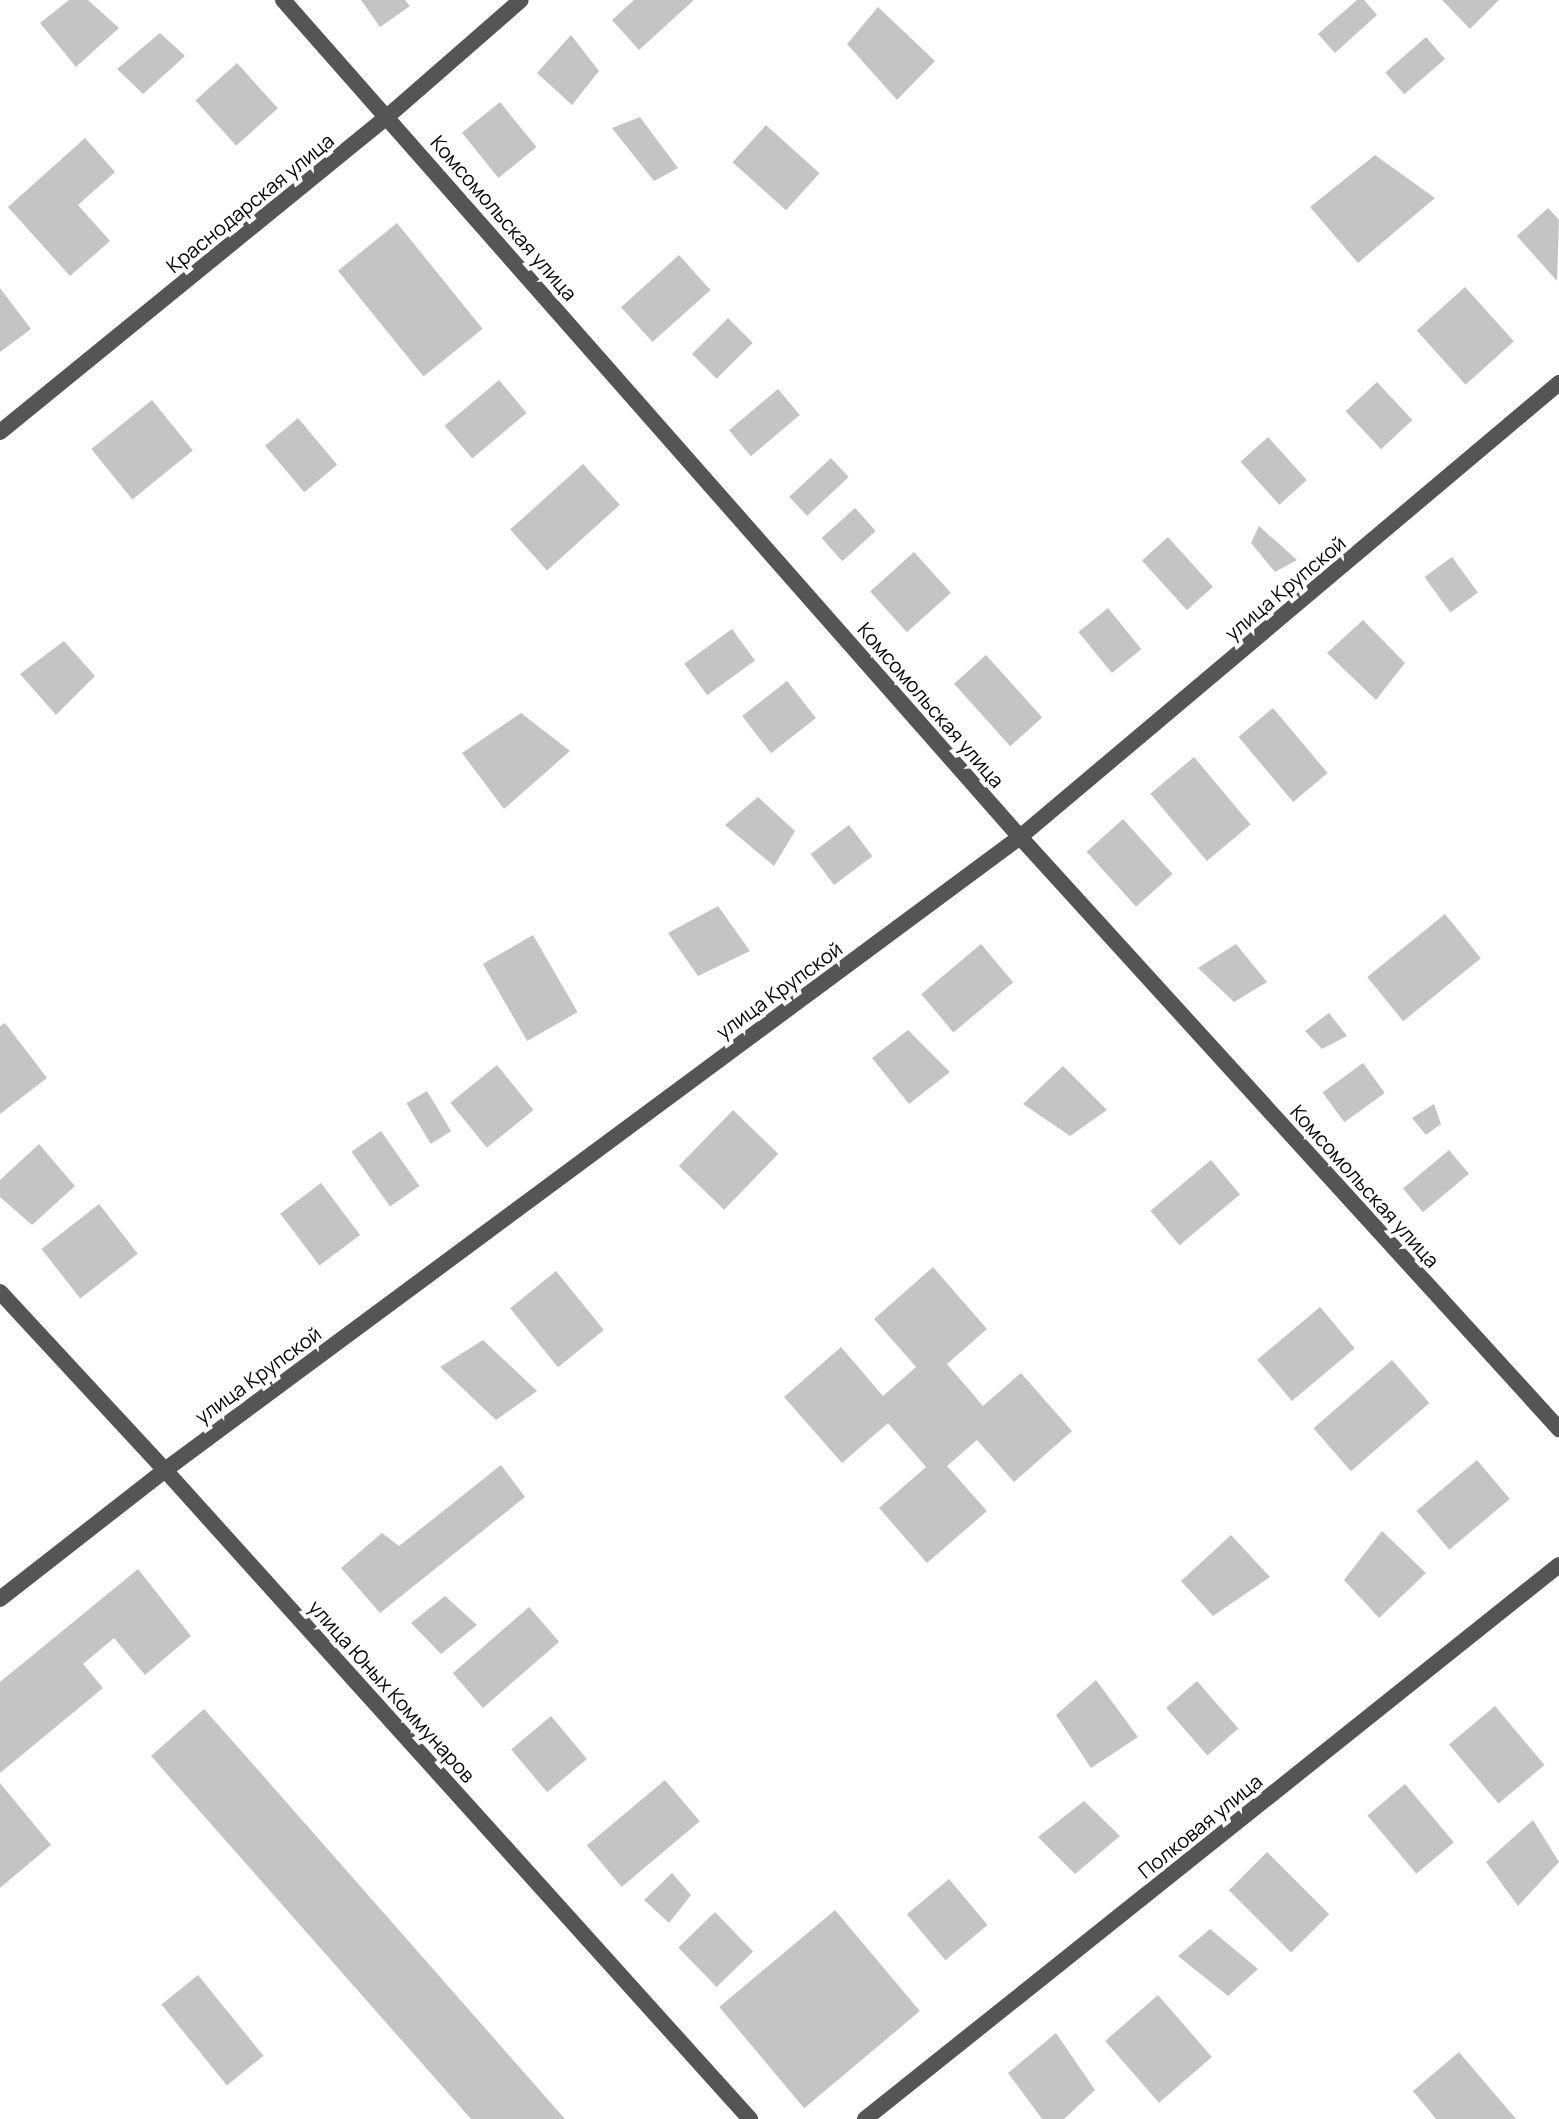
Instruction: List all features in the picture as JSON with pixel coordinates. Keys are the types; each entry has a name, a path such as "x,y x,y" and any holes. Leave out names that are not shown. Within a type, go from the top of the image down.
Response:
{"street":[{"name":"Комсомольская улица","path":"283,0 1020,837 1559,1429"},
{"name":"Краснодарская улица","path":"0,432 388,116 521,0"},
{"name":"улица Крупской","path":"0,1599 165,1470 1020,837 1559,383"},
{"name":"улица Юных Коммунаров","path":"0,1292 165,1470 750,2119"},
{"name":"Полковая улица","path":"865,2119 1559,1565"}],"building":[{"path":"69,0 88,0 119,28 76,67 40,23"},
{"path":"361,0 405,0 410,6 380,27"},
{"path":"634,0 694,0 639,50 612,20"},
{"path":"1357,0 1364,0 1377,15 1335,53 1318,34"},
{"path":"1442,0 1499,0 1470,29"},
{"path":"878,7 935,61 897,100 847,44"},
{"path":"160,33 185,56 143,94 117,69"},
{"path":"571,35 599,71 572,105 537,73"},
{"path":"1426,37 1445,59 1404,94 1385,72"},
{"path":"237,63 278,108 236,146 195,100"},
{"path":"500,102 537,147 498,178 462,133"},
{"path":"640,117 678,168 654,181 612,128"},
{"path":"766,125 820,173 786,210 733,162"},
{"path":"85,138 115,172 78,205 110,241 70,276 8,207"},
{"path":"1375,155 1435,198 1358,263 1310,207"},
{"path":"1548,208 1559,220 1557,281 1517,236"},
{"path":"397,223 483,329 424,377 338,271"},
{"path":"679,255 710,290 652,342 621,307"},
{"path":"1465,287 1514,341 1466,385 1417,330"},
{"path":"0,288 31,329 0,352"},
{"path":"728,318 753,343 717,379 692,354"},
{"path":"499,380 527,413 472,459 445,426"},
{"path":"1377,382 1412,420 1381,449 1346,411"},
{"path":"778,389 800,415 751,456 729,430"},
{"path":"152,400 193,451 132,500 91,449"},
{"path":"298,418 337,465 304,492 265,446"},
{"path":"1268,437 1307,480 1279,505 1241,462"},
{"path":"831,458 849,477 807,516 789,497"},
{"path":"583,464 620,505 547,570 510,530"},
{"path":"855,508 876,531 842,561 822,538"},
{"path":"1259,526 1297,560 1275,572 1251,543"},
{"path":"1168,537 1213,587 1187,610 1142,560"},
{"path":"914,552 951,593 907,632 870,591"},
{"path":"1452,557 1478,593 1450,613 1424,577"},
{"path":"1108,608 1141,649 1112,673 1078,632"},
{"path":"1363,620 1405,663 1376,700 1327,653"},
{"path":"732,629 755,661 707,695 684,664"},
{"path":"64,641 95,676 56,715 20,674"},
{"path":"986,655 1042,717 1010,746 954,684"},
{"path":"787,681 816,718 771,753 742,716"},
{"path":"1273,708 1328,773 1293,802 1239,737"},
{"path":"521,713 570,751 504,809 462,753"},
{"path":"1194,757 1251,824 1207,861 1150,794"},
{"path":"758,797 795,831 774,866 725,825"},
{"path":"1123,819 1173,874 1136,907 1087,852"},
{"path":"849,825 872,856 834,885 811,854"},
{"path":"718,906 750,951 698,976 668,933"},
{"path":"1445,914 1481,958 1403,1021 1367,977"},
{"path":"533,935 578,1012 527,1041 483,964"},
{"path":"981,944 1013,982 953,1032 921,994"},
{"path":"1236,944 1267,982 1234,1002 1198,968"},
{"path":"1329,1013 1347,1036 1322,1049 1305,1031"},
{"path":"5,1023 47,1078 0,1114 0,1026"},
{"path":"908,1030 950,1072 909,1104 872,1058"},
{"path":"1363,1063 1385,1093 1344,1122 1323,1092"},
{"path":"497,1065 534,1110 487,1148 450,1103"},
{"path":"1063,1066 1107,1110 1070,1136 1023,1104"},
{"path":"427,1091 451,1131 431,1144 406,1103"},
{"path":"1434,1104 1441,1124 1426,1135 1412,1118"},
{"path":"733,1110 778,1154 724,1210 679,1166"},
{"path":"381,1131 419,1186 390,1207 352,1152"},
{"path":"39,1144 75,1186 32,1225 0,1197 0,1180"},
{"path":"1449,1150 1469,1174 1423,1212 1403,1189"},
{"path":"1211,1160 1240,1194 1179,1245 1150,1211"},
{"path":"321,1183 360,1235 319,1266 280,1214"},
{"path":"99,1204 138,1254 80,1299 41,1249"},
{"path":"933,1267 987,1329 947,1364 983,1406 1021,1373 1072,1431 1014,1482 977,1440 947,1466 987,1511 927,1563 879,1508 926,1467 888,1423 842,1463 784,1397 841,1347 883,1396 916,1367 874,1319"},
{"path":"556,1271 604,1330 558,1367 510,1308"},
{"path":"1320,1307 1355,1348 1292,1401 1257,1360"},
{"path":"483,1340 537,1391 496,1420 440,1367"},
{"path":"1392,1360 1429,1403 1351,1471 1314,1428"},
{"path":"1477,1460 1510,1499 1449,1550 1416,1511"},
{"path":"501,1465 525,1497 380,1613 341,1568 382,1533 399,1546"},
{"path":"1382,1531 1426,1573 1379,1618 1344,1580"},
{"path":"1231,1535 1270,1577 1213,1616 1181,1581"},
{"path":"138,1569 191,1636 145,1675 114,1638 83,1664 103,1688 0,1773 0,1682"},
{"path":"445,1596 477,1625 441,1654 411,1623"},
{"path":"529,1607 559,1642 483,1708 453,1673"},
{"path":"1096,1680 1138,1737 1091,1768 1056,1715"},
{"path":"1197,1681 1238,1729 1207,1755 1166,1708"},
{"path":"1495,1706 1544,1765 1499,1804 1449,1745"},
{"path":"204,1709 565,2119 471,2119 151,1756"},
{"path":"551,1716 587,1759 547,1792 511,1749"},
{"path":"665,1780 700,1821 622,1887 587,1846"},
{"path":"0,1783 51,1845 0,1888"},
{"path":"1405,1784 1454,1842 1416,1874 1367,1815"},
{"path":"1084,1801 1120,1836 1075,1874 1038,1837"},
{"path":"1533,1820 1559,1862 1518,1906 1486,1862"},
{"path":"1267,1852 1329,1914 1291,1952 1229,1890"},
{"path":"672,1873 691,1895 669,1923 644,1900"},
{"path":"949,1879 988,1925 945,1960 907,1914"},
{"path":"835,1910 920,2011 804,2108 719,2007"},
{"path":"715,1912 753,1952 717,1987 678,1947"},
{"path":"1210,1929 1258,1969 1228,1996 1178,1956"},
{"path":"198,1975 263,2056 227,2085 161,2005"},
{"path":"1158,1995 1212,2057 1159,2103 1105,2041"},
{"path":"1056,2033 1095,2090 1064,2119 1042,2119 1008,2073"},
{"path":"1459,2052 1516,2119 1436,2119 1413,2091"}]}
